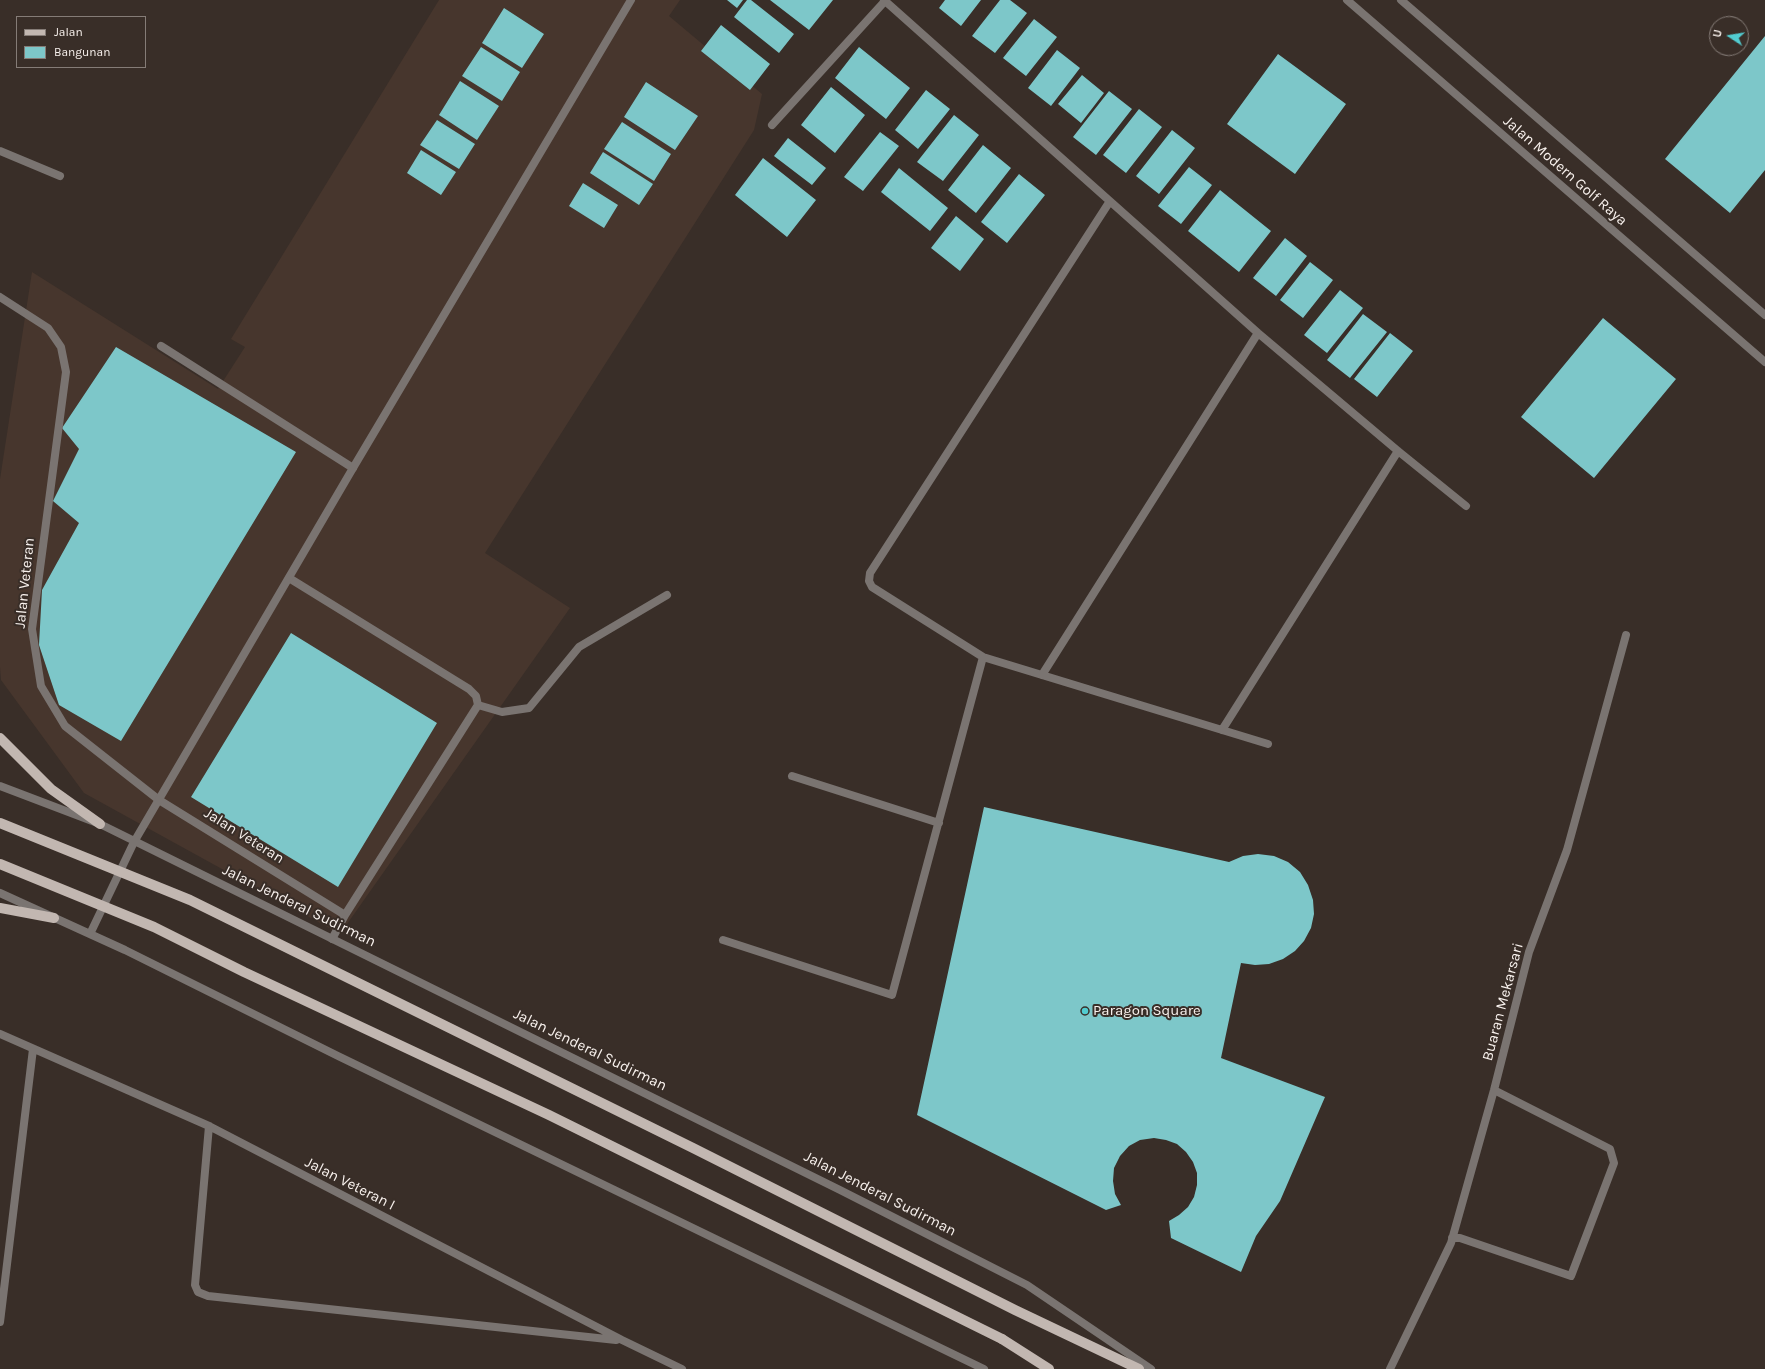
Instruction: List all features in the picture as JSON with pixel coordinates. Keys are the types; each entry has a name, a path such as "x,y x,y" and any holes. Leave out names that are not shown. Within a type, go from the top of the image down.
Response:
{"main road":[{"path":"0,738 51,789 100,824"},
{"path":"0,823 190,900 692,1148 1014,1310 1139,1369"},
{"path":"0,864 154,927 244,972 549,1115 1002,1339 1049,1369"},
{"path":"0,908 54,918"}],"street":[{"path":"90,934 134,842 353,468 631,0"},
{"path":"772,124 885,0 1258,333 1466,506"},
{"name":"Jalan Modern Golf Raya","path":"1347,0 1765,362"},
{"name":"Jalan Modern Golf Raya","path":"1401,0 1765,315"},
{"path":"0,151 60,176"},
{"path":"1110,201 870,573 869,581 872,586 983,657 1268,744"},
{"name":"Jalan Veteran","path":"0,297 48,328 61,346 66,372 32,629 41,686 65,726 159,800 345,915"},
{"path":"1042,675 1258,333"},
{"path":"160,346 353,468"},
{"path":"1222,730 1398,451"},
{"path":"289,578 469,689 476,696 478,705 345,915 332,939"},
{"path":"478,705 502,712 529,708 579,647 667,595"},
{"name":"Buaran Mekarsari","path":"1390,1369 1452,1238 1494,1090 1529,952 1567,850 1626,635"},
{"path":"723,940 892,995 983,657"},
{"path":"792,776 938,823"},
{"name":"Jalan Jenderal Sudirman","path":"0,786 100,824 833,1187 1027,1285 1151,1369"},
{"path":"0,893 90,934 984,1369"},
{"name":"Jalan Veteran I","path":"0,1034 209,1126 622,1340 682,1369"},
{"path":"0,1322 33,1049"},
{"path":"1452,1238 1460,1238 1571,1276 1614,1163 1610,1149 1494,1090"},
{"path":"209,1126 196,1285 198,1292 208,1296 622,1340"}],"shaded area":[{"path":"439,0 680,0 669,16 762,94 754,130 485,553 570,608 340,934 84,793 1,680 0,479 32,272 218,389 245,347 231,339"}],"building":[{"path":"727,0 743,0 737,8"},
{"path":"747,0 751,0 794,34 779,53 734,17"},
{"path":"770,0 833,0 809,30"},
{"path":"945,0 981,0 961,26 939,8"},
{"path":"1000,0 1010,0 1027,13 995,53 972,36"},
{"path":"504,8 544,34 522,68 482,43"},
{"path":"1034,19 1057,37 1026,76 1003,58"},
{"path":"721,25 770,64 750,90 701,51"},
{"path":"1765,36 1765,170 1730,213 1665,159"},
{"path":"481,47 520,72 502,101 462,76"},
{"path":"859,47 910,88 886,119 835,78"},
{"path":"1057,50 1080,68 1051,106 1028,88"},
{"path":"1278,54 1346,104 1295,174 1227,124"},
{"path":"1082,75 1104,93 1081,123 1058,104"},
{"path":"460,81 499,106 477,140 439,115"},
{"path":"646,82 698,116 675,150 624,117"},
{"path":"831,87 865,115 835,153 801,125"},
{"path":"926,90 950,109 918,149 895,130"},
{"path":"1109,91 1132,109 1096,155 1073,137"},
{"path":"1139,109 1162,127 1126,173 1103,155"},
{"path":"954,115 979,135 943,181 917,162"},
{"path":"437,120 475,144 459,169 420,145"},
{"path":"622,122 671,154 654,181 604,149"},
{"path":"1172,130 1195,148 1159,194 1136,176"},
{"path":"880,132 899,146 863,191 844,177"},
{"path":"788,138 826,168 812,185 774,156"},
{"path":"983,145 1011,168 976,213 948,190"},
{"path":"421,150 456,172 441,195 407,173"},
{"path":"603,152 653,184 639,205 590,173"},
{"path":"763,158 816,200 787,237 735,195"},
{"path":"1189,167 1212,185 1181,224 1158,206"},
{"path":"899,168 948,208 930,231 881,192"},
{"path":"1019,174 1045,195 1007,243 981,222"},
{"path":"583,183 618,205 604,228 569,206"},
{"path":"1220,190 1271,231 1239,272 1188,231"},
{"path":"956,216 984,239 960,271 931,248"},
{"path":"1285,238 1307,256 1276,296 1253,278"},
{"path":"1310,262 1333,280 1303,318 1280,300"},
{"path":"1340,290 1363,308 1327,353 1304,335"},
{"path":"1363,314 1387,332 1350,378 1327,360"},
{"path":"1603,318 1676,379 1594,478 1521,417"},
{"path":"1390,333 1413,351 1377,397 1354,379"},
{"path":"116,347 296,452 121,741 59,705 39,645 42,590 79,523 53,501 79,449 62,428"},
{"path":"291,633 437,723 338,887 191,797"},
{"name":"Paragon Square","path":"984,807 1229,862 1243,856 1258,854 1274,856 1288,862 1300,872 1308,885 1313,900 1314,914 1311,928 1304,941 1295,951 1283,959 1269,964 1255,965 1241,963 1221,1058 1325,1097 1280,1201 1256,1236 1241,1272 1171,1238 1169,1221 1188,1207 1194,1197 1197,1185 1197,1173 1193,1162 1186,1152 1177,1144 1154,1138 1140,1140 1129,1146 1120,1156 1114,1168 1113,1181 1115,1194 1121,1205 1106,1210 917,1115"}],"place":[{"name":"Paragon Square","path":"1085,1011"}]}
